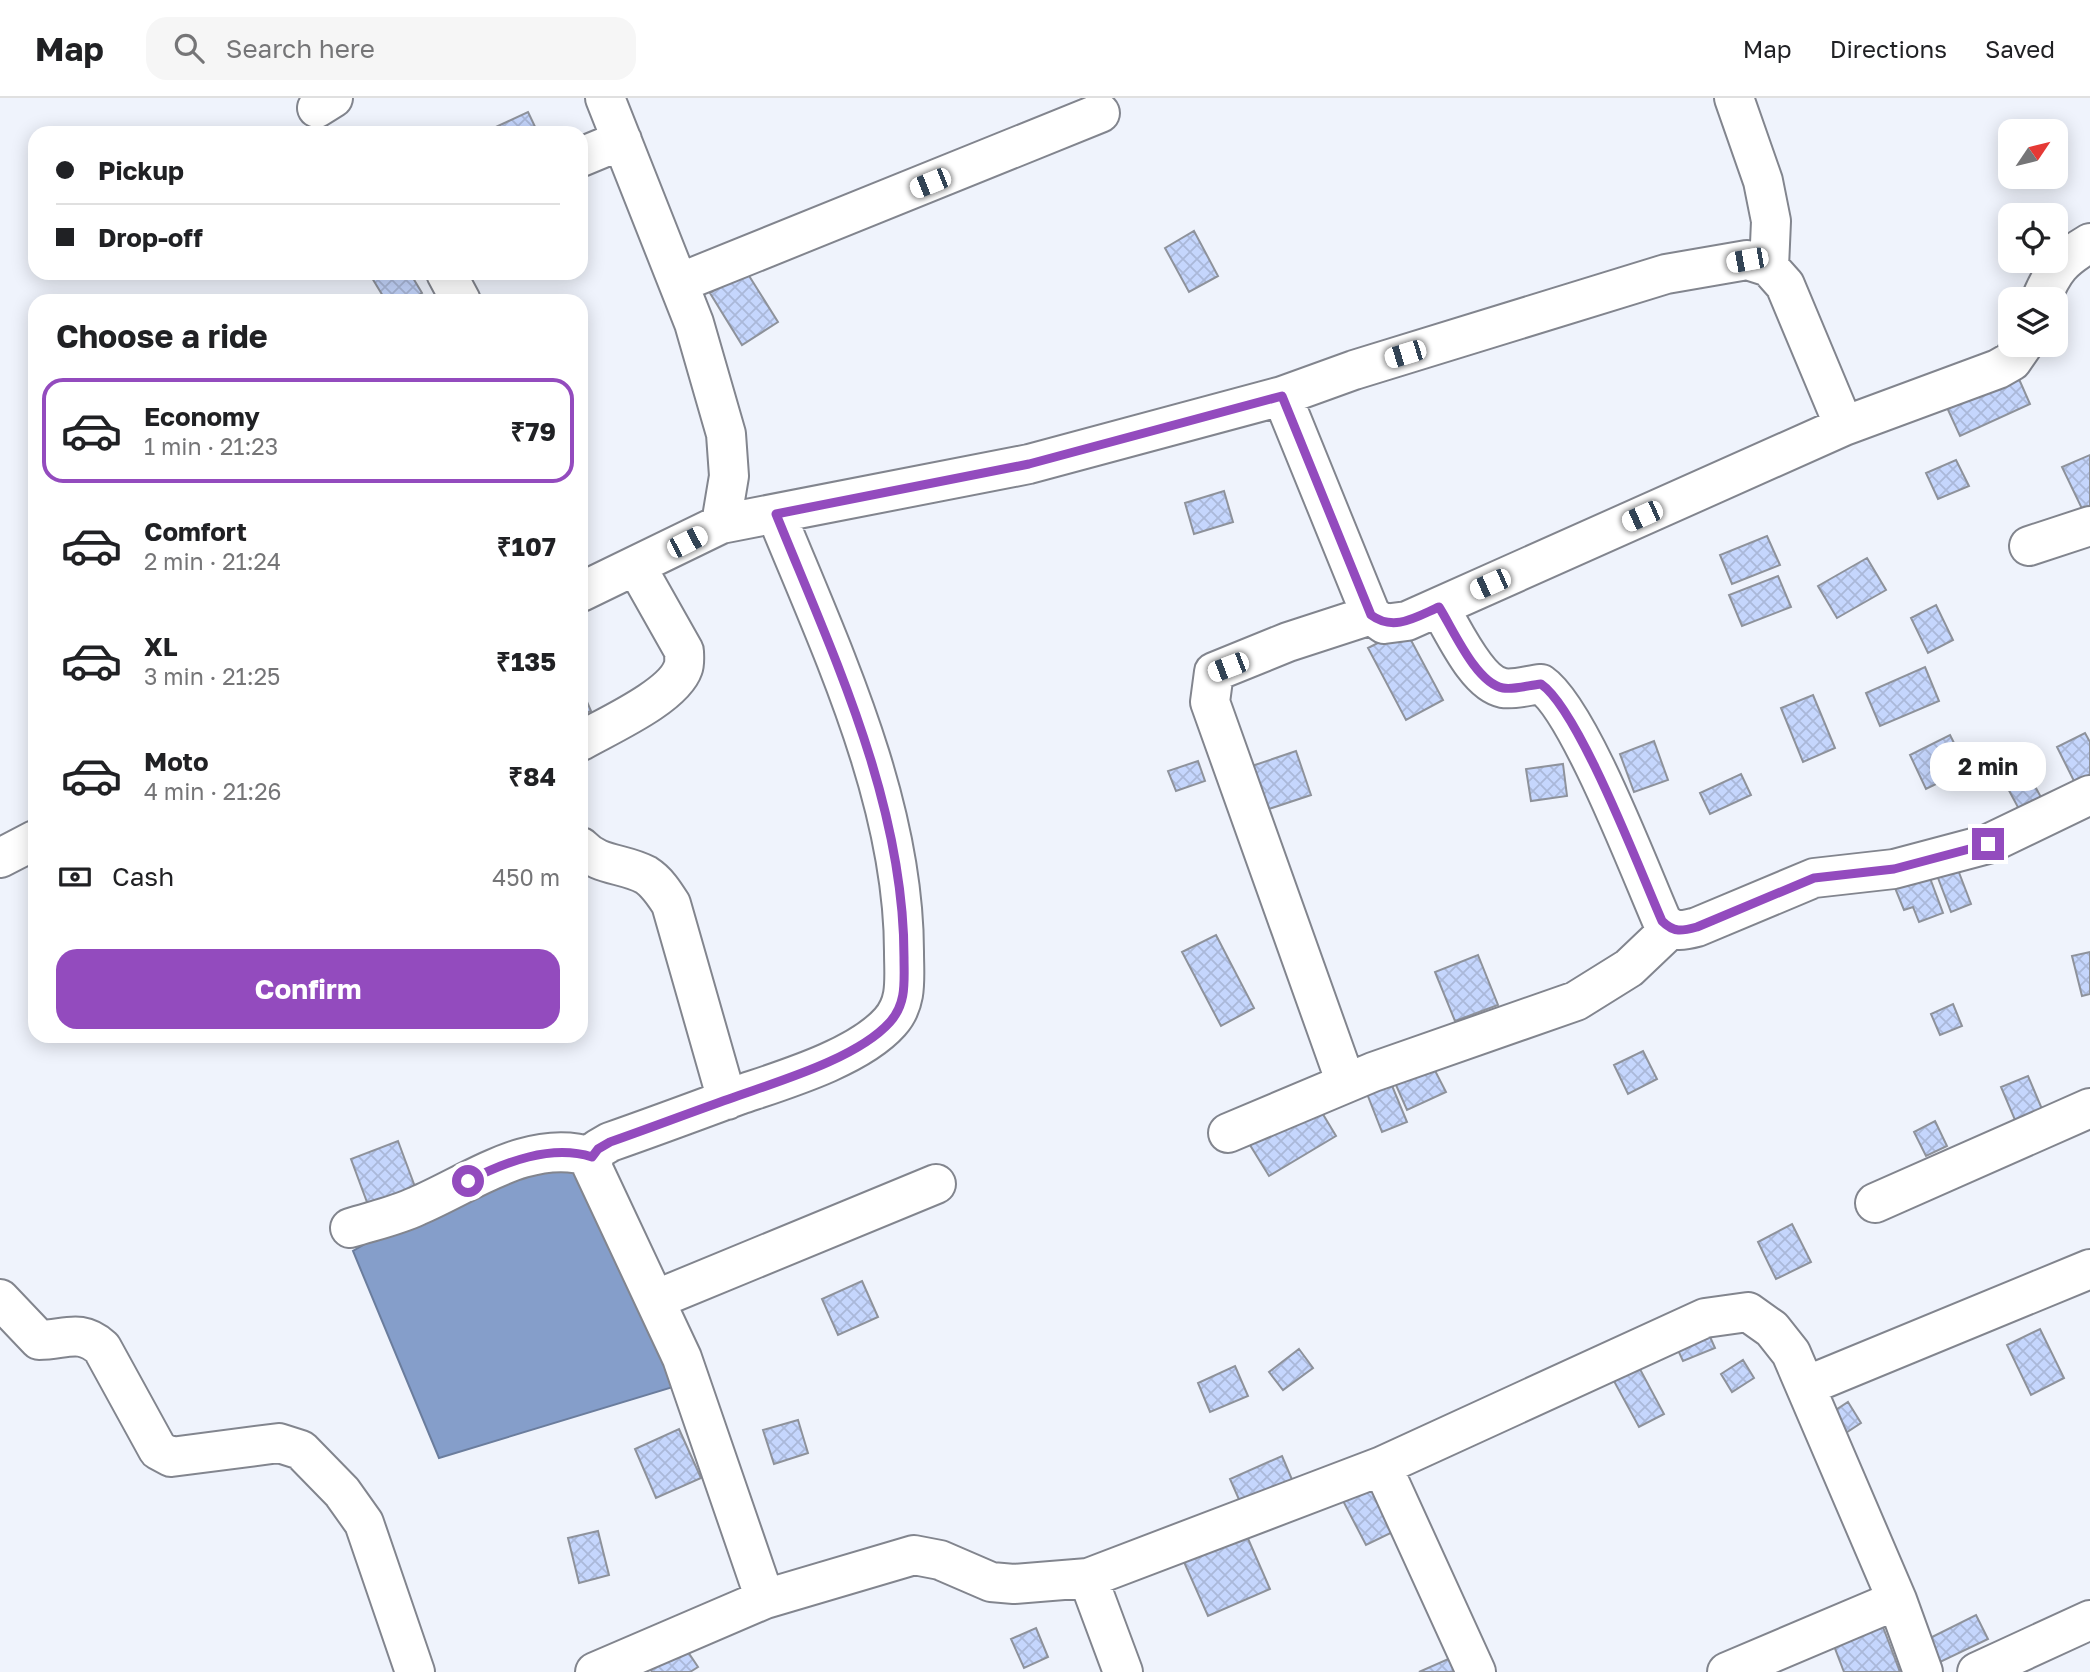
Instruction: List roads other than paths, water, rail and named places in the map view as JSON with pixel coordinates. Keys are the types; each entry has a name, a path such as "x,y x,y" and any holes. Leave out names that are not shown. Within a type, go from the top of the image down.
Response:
{"street":[{"path":"605,98 694,323 726,435 729,476 722,524"},
{"path":"1734,98 1763,181 1770,221 1769,267"},
{"path":"679,283 1100,113"},
{"path":"588,154 622,140"},
{"path":"2046,287 2053,270 2068,256 2090,243"},
{"path":"588,589 722,524 1029,464 1282,396 1354,370 1666,274 1747,260 1769,267 1785,285 1844,426"},
{"path":"1282,396 1371,615 1384,624 1407,621 1844,426 1998,369 2014,357"},
{"path":"765,1599 682,1358 657,1299 591,1164 598,1149 610,1142 816,1068 874,1036 891,1021 904,999 904,906 882,803 843,679 776,514"},
{"path":"2029,547 2090,526"},
{"path":"588,737 654,699 675,682 684,666 684,651 636,566"},
{"path":"1439,607 1477,671 1489,683 1504,688 1541,684 1560,701 1577,732 1662,921 1670,929 1680,931 1697,927 1814,878 1894,869 1988,844 2090,795"},
{"path":"1346,1083 1210,702 1214,672 1288,642 1371,615"},
{"path":"0,858 28,844"},
{"path":"588,855 644,874 658,885 671,904 727,1100"},
{"path":"1228,1133 1346,1083 1576,1001 1629,968 1670,929"},
{"path":"1875,1203 2090,1108"},
{"path":"350,1228 415,1207 510,1162 563,1151 592,1157"},
{"path":"657,1299 936,1184"},
{"path":"1806,1386 2090,1269"},
{"path":"0,1299 39,1340 72,1334 91,1339 102,1348 159,1450 171,1457 259,1444 279,1443 300,1450 342,1492 364,1523 415,1672"},
{"path":"595,1672 765,1599 914,1555 940,1560 991,1582 1014,1584 1088,1578 1382,1466 1705,1318 1748,1312 1772,1329 1791,1353 1897,1600 1923,1672"},
{"path":"1382,1466 1476,1672"},
{"path":"1088,1578 1123,1672"},
{"path":"1727,1672 1897,1600"},
{"path":"1977,1672 2090,1620"}],"water":[{"path":"505,1162 578,1163 683,1384 439,1458 353,1251"}]}
